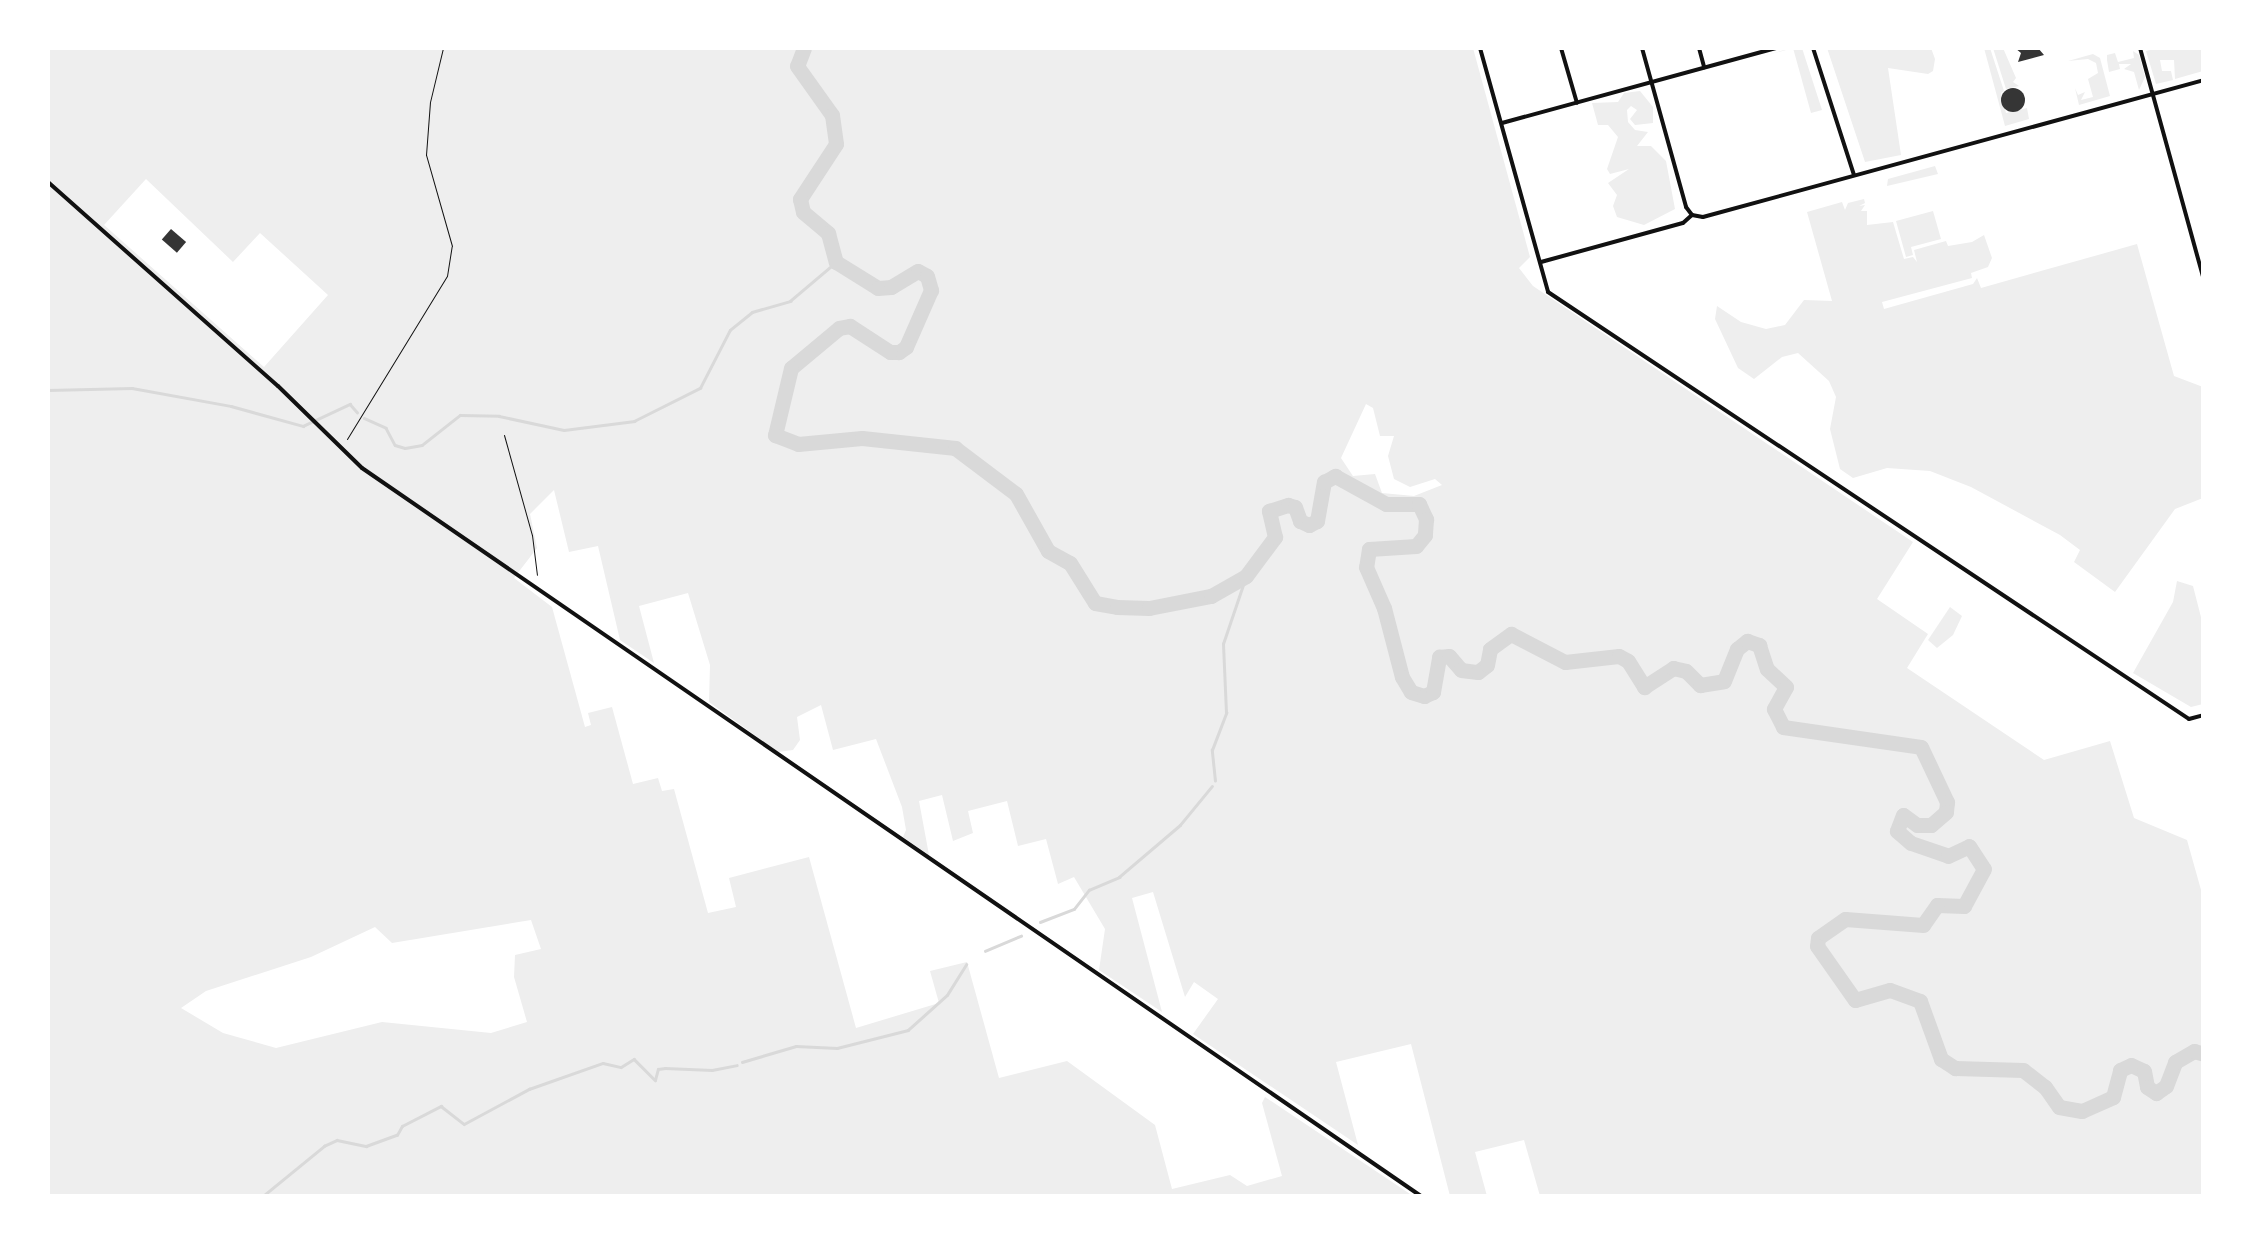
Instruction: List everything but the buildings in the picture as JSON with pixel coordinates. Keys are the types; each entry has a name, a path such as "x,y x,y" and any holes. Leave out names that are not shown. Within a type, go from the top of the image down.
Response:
{"street":[{"path":"1480,48 1548,292 2189,719 2204,715"},
{"path":"1561,48 1577,103"},
{"path":"1642,48 1692,215"},
{"path":"1699,48 1704,68"},
{"path":"1502,123 1777,48"},
{"path":"1813,48 1854,176"},
{"path":"2140,48 2204,281"},
{"path":"1692,215 1702,217 2204,80"},
{"path":"48,182 320,424 362,468 1421,1196"},
{"path":"1540,262 1683,223 1692,215"}],"path":[{"path":"342,446 447,276 452,246 426,155 430,102 443,48"},
{"path":"504,435 532,535 537,574"}],"shaded area":[{"path":"48,48 1473,48 1530,257 1519,268 1533,286 1913,542 1877,599 1928,634 1907,668 2044,760 2110,741 2134,818 2187,840 2203,897 2203,1196 1540,1196 1524,1140 1475,1152 1487,1196 1450,1196 1411,1044 1336,1062 1358,1145 1193,1034 1218,999 1194,982 1185,997 1153,892 1132,898 1162,1012 1099,970 1105,929 1074,877 1058,884 1046,839 1018,846 1007,801 968,811 973,833 953,841 942,795 919,801 929,855 903,837 906,830 902,807 876,739 833,750 821,705 797,717 800,740 793,750 778,752 709,702 710,665 688,593 639,606 654,663 620,640 598,546 569,552 554,490 530,514 537,548 514,578 552,607 585,727 591,725 588,713 612,707 633,784 658,778 662,791 674,789 708,913 736,907 729,878 809,857 856,1028 939,1003 930,971 967,962 999,1078 1067,1061 1155,1125 1172,1189 1230,1175 1247,1186 1282,1176 1262,1103 1265,1097 1413,1196 48,1196","holes":["146,179 233,262 260,233 328,295 264,367 104,225","1366,404 1373,408 1380,436 1394,436 1388,456 1394,479 1410,487 1435,479 1442,485 1414,496 1382,493 1375,474 1353,476 1341,458","531,920 541,949 515,955 514,977 527,1022 491,1033 382,1022 276,1048 223,1033 181,1008 206,991 311,957 375,927 392,943"]},
{"path":"1793,48 1802,48 1822,110 1811,113"},
{"path":"1827,48 1931,48 1935,59 1933,71 1928,74 1888,68 1901,155 1865,162"},
{"path":"1984,48 1990,48 2004,91 2001,93 2006,113 2027,108 2029,119 2005,126"},
{"path":"1993,48 2003,48 2016,78 2013,82 2019,86 2006,89"},
{"path":"2203,48 2203,71 2175,79 2174,60 2160,60 2162,71 2171,71 2173,80 2156,84 2146,51"},
{"path":"2133,51 2139,55 2145,77 2139,90 2134,72 2124,69 2131,64 2119,64 2120,69 2109,72 2107,60 2107,55 2115,53 2118,62 2134,58"},
{"path":"2093,54 2100,58 2110,96 2079,105 2075,88 2078,95 2085,92 2081,100 2093,97 2088,79 2098,73 2096,63 2088,59 2068,61"},
{"path":"1640,91 1653,107 1653,123 1635,125 1630,119 1637,110 1631,106 1627,110 1628,122 1635,130 1648,132 1637,146 1651,146 1666,161 1675,209 1644,225 1617,217 1613,206 1617,195 1608,183 1629,169 1610,174 1607,169 1618,137 1608,125 1598,125 1592,103 1618,102 1624,93"},
{"path":"1935,166 1938,174 1887,186 1888,179"},
{"path":"1864,199 1865,203 1859,206 1865,205 1861,211 1867,211 1867,225 1893,222 1904,259 1913,257 1917,262 1914,250 1946,241 1948,246 1972,242 1984,235 1992,258 1988,267 1971,273 1972,278 1882,302 1884,309 1973,284 1977,278 1981,288 2137,244 2174,376 2203,387 2203,498 2175,509 2115,592 2074,562 2080,550 2060,535 1971,487 1930,471 1887,468 1853,478 1840,469 1830,429 1836,397 1829,381 1798,353 1782,357 1754,379 1738,368 1715,319 1717,306 1741,322 1766,329 1785,325 1804,300 1832,301 1807,212 1842,202 1845,210 1848,203"},
{"path":"1933,211 1941,239 1911,247 1913,255 1906,257 1896,221"},
{"path":"2177,581 2193,586 2203,625 2203,704 2191,707 2133,673 2173,602"},
{"path":"1950,607 1962,616 1953,635 1937,648 1928,640"}],"waterway":[{"path":"804,48 797,66 832,115 836,144 800,199 803,212 828,233 836,262 878,288 891,287 918,271 927,276 931,290 906,347 899,352 890,352 850,326 839,328 791,368 775,435 798,444 862,438 955,448 1016,494 1048,551 1070,563 1095,603 1117,607 1149,608 1211,596 1246,576 1275,537 1269,511 1288,505 1295,507 1300,521 1309,525 1317,521 1324,482 1335,476 1386,504 1419,504 1426,519 1425,535 1416,546 1369,549 1366,567 1384,608 1402,677 1411,692 1424,696 1433,692 1439,657 1449,656 1461,670 1478,672 1487,665 1490,649 1511,634 1565,662 1619,656 1628,661 1644,687 1673,668 1686,671 1700,685 1724,681 1737,649 1747,641 1759,645 1767,669 1786,687 1774,709 1783,727 1921,747 1947,802 1946,812 1931,825 1917,825 1903,815 1897,831 1911,843 1948,856 1969,846 1984,869 1964,906 1937,905 1923,925 1845,919 1818,938 1817,946 1855,1000 1890,990 1920,1001 1941,1059 1955,1068 2023,1070 2045,1087 2059,1107 2082,1111 2113,1097 2120,1070 2131,1065 2144,1071 2147,1087 2156,1093 2166,1086 2175,1062 2194,1051 2204,1054"},
{"path":"364,418 386,428 395,445 405,448 422,445 460,415 499,416 564,430 634,421 700,388 730,330 752,312 790,301 836,262"},
{"path":"48,390 132,388 231,406 303,426 350,404 357,412"},
{"path":"1215,781 1212,750 1226,713 1223,644 1246,576"},
{"path":"1040,922 1074,909 1089,890 1119,877 1180,825 1212,786"},
{"path":"985,951 1021,936"},
{"path":"742,1062 796,1046 837,1048 908,1030 947,995 966,965"},
{"path":"263,1196 324,1146 337,1140 366,1146 397,1135 402,1126 441,1106 464,1124 529,1089 603,1063 621,1067 634,1059 655,1080 658,1069 712,1070 737,1065"}]}
